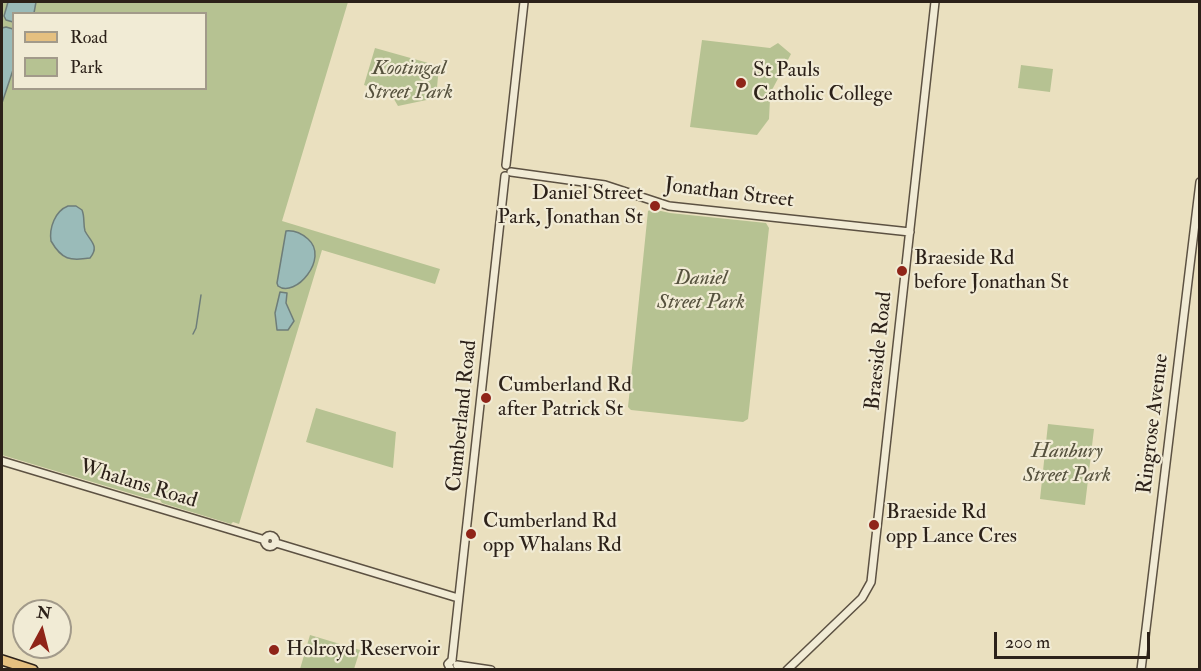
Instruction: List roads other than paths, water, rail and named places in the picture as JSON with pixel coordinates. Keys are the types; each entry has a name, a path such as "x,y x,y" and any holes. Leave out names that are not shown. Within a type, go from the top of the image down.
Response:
{"main road":[{"path":"2,660 33,669"}],"street":[{"path":"508,174 510,167 506,165 524,2"},
{"name":"Braeside Road","path":"787,669 862,598 871,582 935,2"},
{"name":"Jonathan Street","path":"508,174 605,185 669,206 910,232"},
{"name":"Cumberland Road","path":"453,666 458,598 508,174"},
{"name":"Ringrose Avenue","path":"1141,669 1200,182"},
{"name":"Whalans Road","path":"2,461 265,540 268,546 276,543 458,598"},
{"path":"453,666 491,669"}],"water":[{"path":"8,2 36,2 34,12 12,12 12,22 6,20 4,16"},
{"path":"2,28 12,29 12,73 2,103"},
{"path":"76,206 82,210 85,231 94,247 90,258 67,258 51,241 54,220 63,208"},
{"path":"286,231 298,232 308,239 314,247 315,256 308,275 293,287 285,288 278,286 277,283"},
{"path":"280,292 287,293 286,303 294,321 288,330 277,330 275,313"}],"waterway":[{"path":"193,334 201,295"}],"place":[{"name":"St Pauls Catholic College","path":"741,83"},
{"name":"Daniel Street Park, Jonathan St","path":"655,206"},
{"name":"Braeside Rd before Jonathan St","path":"902,271"},
{"name":"Cumberland Rd after Patrick St","path":"486,398"},
{"name":"Braeside Rd opp Lance Cres","path":"874,525"},
{"name":"Cumberland Rd opp Whalans Rd","path":"471,534"},
{"name":"Holroyd Reservoir","path":"274,650"}],"park label":[{"name":"Kootingal Street Park","path":"409,81"},
{"name":"Daniel Street Park","path":"701,291"},
{"name":"Hanbury Street Park","path":"1067,464"}]}
